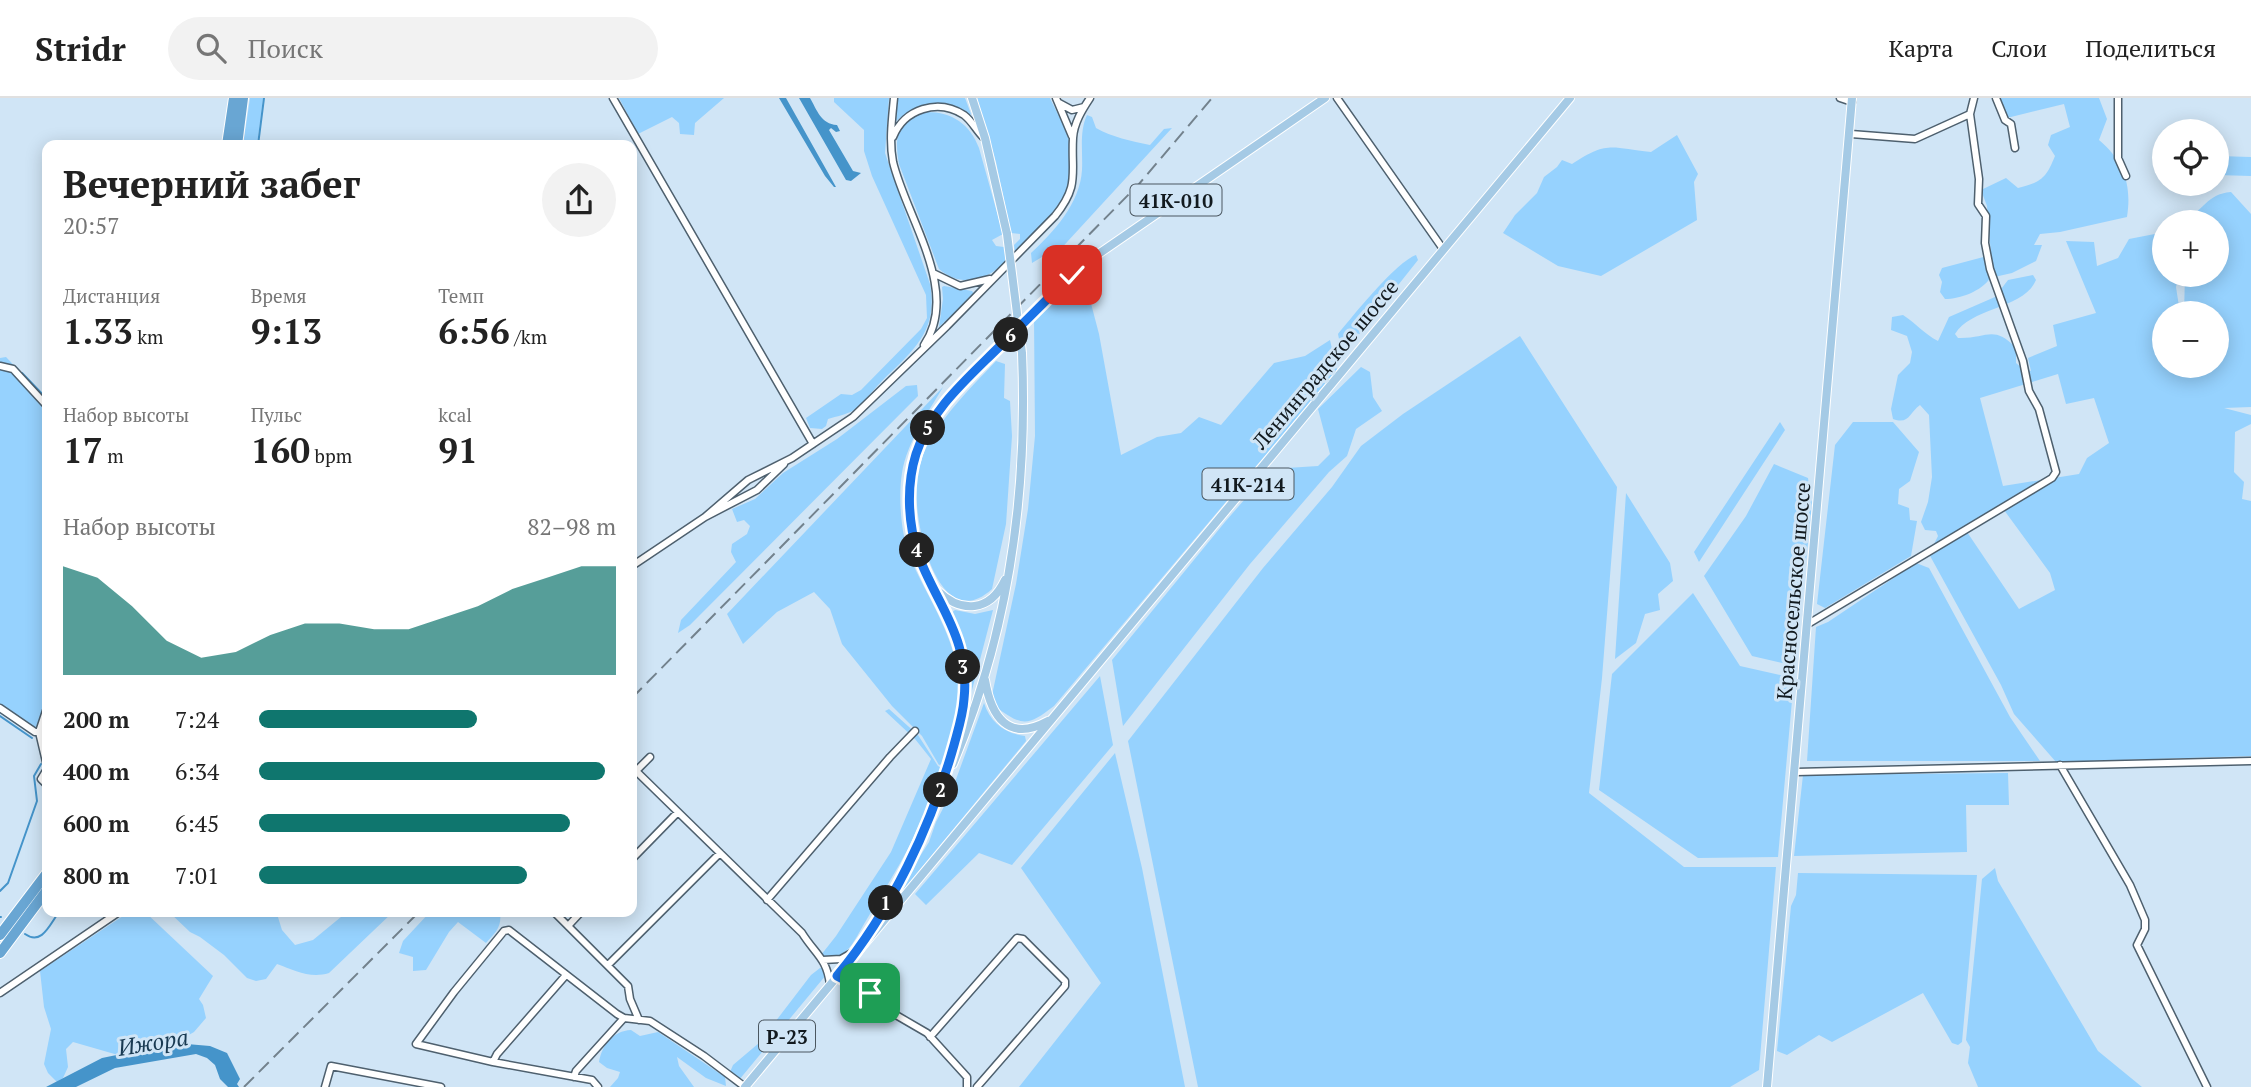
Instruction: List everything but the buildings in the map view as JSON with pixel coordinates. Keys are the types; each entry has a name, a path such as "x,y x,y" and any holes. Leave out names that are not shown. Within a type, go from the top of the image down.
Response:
{"highway":[{"path":"228,140 234,98"},
{"path":"238,140 243,98"},
{"path":"0,935 42,880"},
{"path":"0,953 42,897"}],"main road":[{"name":"Р-23","path":"745,1087 861,948 902,875 963,740 985,679 1010,569 1020,495 1024,436 1022,353 1007,234 985,138 972,98"},
{"name":"41К-010","path":"933,585 918,555 912,532 912,474 923,437 954,392 1081,266 1325,98"},
{"name":"Ленинградское шоссе","path":"1054,718 1570,98"},
{"name":"Красносельское шоссе","path":"1767,1087 1852,100"},
{"path":"933,585 956,604 973,607 987,602 996,594 1010,569"},
{"path":"933,585 959,645 965,681 961,718 943,785"},
{"path":"985,679 991,707 1005,723 1027,730 1054,718"},
{"name":"41К-214","path":"861,948 1054,718"}],"street":[{"path":"613,98 813,444"},
{"path":"894,98 891,142 894,164 933,273 937,294 937,309 928,339 917,355"},
{"path":"705,517 760,473 788,460 853,417 1055,216 1068,198 1074,169 1073,138 1077,121 1090,98"},
{"path":"1337,98 1443,249"},
{"path":"1840,98 1852,100"},
{"path":"1808,624 2052,478 2056,472 2039,409 2029,391 2023,361 1990,269 1984,243 1986,216 1978,204 1979,179 1970,114 1974,98"},
{"path":"1996,98 2005,120 2011,124 2015,148"},
{"path":"2118,98 2118,158 2126,176"},
{"path":"1057,100 1066,109 1084,107"},
{"path":"1057,100 1073,138"},
{"path":"891,142 906,116 935,106 965,116 985,138"},
{"path":"1850,134 1915,139 1970,114"},
{"path":"933,273 960,286 982,283 995,277"},
{"path":"0,366 13,369 42,401"},
{"path":"637,563 705,517 748,495 765,483 788,460"},
{"path":"760,473 765,476 765,483"},
{"path":"741,486 741,492 748,495"},
{"path":"0,708 38,732"},
{"path":"42,721 38,732 42,748"},
{"path":"767,900 915,731"},
{"path":"637,770 650,757"},
{"path":"1796,772 2251,761"},
{"path":"2060,765 2130,885 2145,920 2145,929 2137,945 2207,1087"},
{"path":"637,776 802,933 827,967 830,985"},
{"path":"637,854 678,812"},
{"path":"608,965 720,853"},
{"path":"0,993 112,917"},
{"path":"559,917 628,986 639,1020"},
{"path":"568,926 576,917"},
{"path":"598,1087 592,1080 415,1044 504,931 509,930 624,1018 650,1021 745,1087"},
{"path":"930,1037 1017,938 1023,939 1065,981 1065,986 977,1087"},
{"path":"823,960 841,959 861,948"},
{"path":"493,1062 566,975"},
{"path":"837,976 870,993 896,1015 930,1037 967,1077 967,1087"},
{"path":"574,1076 624,1018"},
{"path":"325,1087 331,1066 441,1087"}],"shaded area":[{"path":"250,98 263,98 258,140 244,140"},
{"path":"619,98 724,98 695,123 694,135 680,134 679,123 672,117 638,134"},
{"path":"779,98 786,98 836,187 825,176"},
{"path":"799,98 810,98 823,119 837,125 840,131 836,132 831,128 829,130 853,171 861,173 851,181 846,180"},
{"path":"834,98 889,98 885,153 930,284 932,301 927,328 912,350 858,407 828,419 822,429 810,428 806,418 841,394 852,395 861,390 921,329 927,318 926,295 872,176 864,151 864,130 834,102"},
{"path":"898,98 965,98 971,114 949,106 931,104 915,109 896,121"},
{"path":"977,98 1050,98 1068,138 1072,173 1067,188 1051,215 1015,253 1014,245 1020,239 1020,234 1011,233 996,162"},
{"path":"2000,98 2099,98 2107,119 2099,140 2115,156 2124,174 2128,194 2127,217 2040,234 2034,245 2042,245 2036,261 2012,273 1990,278 1982,287 1970,293 1945,299 1940,292 1942,282 1939,275 1942,268 1991,255 1987,206 1981,190 2006,178 2018,188 2038,181 2046,174 2055,156 2048,145 2051,135 2070,127 2064,104 2007,118"},
{"path":"927,112 944,114 959,121 971,132 979,148 1003,234 992,240 996,246 1004,247 1006,261 991,273 974,280 956,279 939,269 899,164 897,145 900,130 909,120"},
{"path":"1087,115 1092,117 1096,128 1102,131 1150,145 1164,129 1172,128 1056,254 1042,257 1032,263 1031,253 1057,226 1076,194 1082,170 1082,135"},
{"path":"1677,135 1698,174 1694,182 1697,220 1601,276 1558,266 1503,233 1515,215 1537,193 1544,177 1562,160 1572,164 1594,151 1610,148 1651,152"},
{"path":"2229,156 2251,157 2251,176 2229,175"},
{"path":"2231,192 2251,214 2251,407 2224,408 2251,415 2251,424 2235,432 2234,472 2244,482 2242,499 2251,501 2251,756 2056,762 2014,714 2001,685 1929,554 1938,536 1936,531 1925,530 1921,522 1932,477 1929,415 1920,405 1906,419 1893,419 1891,409 1898,375 1910,363 1912,352 1907,336 1891,330 1892,317 1903,315 1938,341 1949,317 1995,297 2008,280 2033,275 2036,280 2030,290 2021,297 1973,318 1955,334 1958,338 1989,334 2001,336 2016,348 2016,363 2031,371 2028,358 2057,346 2053,325 2096,313 2066,241 2094,242 2097,266 2118,258 2129,239 2152,235 2152,287 2176,287 2178,301 2152,301 2152,378 2229,378 2229,301 2184,301 2185,287 2229,287 2229,210 2198,210 2210,199 2229,196","holes":["2058,374 2066,404 2094,398 2109,443 2087,458 2079,474 2003,486 1980,398","2004,510 2050,573 2055,590 2019,609 1967,532"]},
{"path":"1416,255 1418,260 1349,347 1340,344 1338,334 1364,303 1386,278"},
{"path":"1083,273 1099,334 1121,455 1157,437 1181,433 1199,417 1221,425 1274,363 1305,356 1330,340 1337,370 1054,706 1025,722 996,707 992,695 1016,584 1028,509 1035,436 1034,318"},
{"path":"942,287 972,291 974,294 939,327"},
{"path":"1520,336 1617,487 1602,678 1589,793 1684,867 1776,867 1759,1070 1730,1087 1198,1087 1128,741 1263,568 1332,487 1361,446 1403,414"},
{"path":"6,357 42,395 42,737 34,736 0,713 0,358"},
{"path":"996,361 1005,364 1004,398 1010,401 1012,436 1006,524 992,589 972,600 954,597 940,583 929,561 917,507 916,483 925,450 942,422"},
{"path":"1361,367 1370,372 1373,397 1382,411 1356,429 1347,456 1329,472 1250,564 1123,726 1112,660 1271,469 1318,466 1330,454 1318,409"},
{"path":"917,385 918,396 690,625 678,633 681,620 736,562 731,552 732,544 747,534 750,526 744,520 737,522 732,509 755,499 783,473 837,439 906,386"},
{"path":"943,387 908,450 900,494 901,518 908,553 947,633 959,680 955,722 944,763 939,765 922,736 892,706 842,644 830,609 814,592 777,612 743,644 727,614"},
{"path":"1780,422 1785,430 1699,562 1694,552"},
{"path":"1853,422 1893,422 1919,452 1910,481 1899,489 1898,504 1909,508 1910,520 1917,521 1911,556 1825,608 1817,604 1835,445"},
{"path":"1774,464 1808,478 1812,504 1795,666 1752,656 1704,576 1746,516"},
{"path":"1626,493 1670,563 1673,581 1658,594 1660,610 1645,614 1636,643 1615,659"},
{"path":"1916,563 1929,568 2010,717 2040,761 1807,761 1816,627 1828,622"},
{"path":"1693,593 1740,666 1794,678 1778,857 1698,858 1599,790 1612,674"},
{"path":"955,610 975,614 993,610 971,694 965,652 951,613"},
{"path":"1100,676 1113,745 1012,865 979,853 926,905 915,894"},
{"path":"984,703 999,726 1011,733 1025,736 1026,741 899,895 901,886 929,842 951,793"},
{"path":"889,709 918,735 938,766 943,769 909,846 856,939 842,954 826,957 821,955 891,852 931,759 915,739 885,711"},
{"path":"1115,753 1142,868 1185,1087 1019,1087 1101,983 1021,868"},
{"path":"2008,773 2009,805 1966,805 1967,852 1794,856 1803,775"},
{"path":"1995,868 1998,881 2098,1051 2142,1087 1978,1087 1968,1063 1970,1047 1966,1040 1982,879"},
{"path":"1798,873 1977,875 1962,1042 1958,1045 1952,1043 1923,993 1832,1042 1819,1035 1787,1055 1777,1051 1791,906 1796,895"},
{"path":"121,917 150,917 213,976 199,999 206,1018 194,1032 175,1043 118,1055 73,1042 66,1049 68,1067 63,1078 57,1082 44,1064 51,1029 44,1007 40,971"},
{"path":"174,917 278,917 282,930 295,945 313,940 341,917 388,917 329,973 309,974 277,964 266,979 256,981 247,978 224,955 190,932"},
{"path":"425,917 500,917 499,926 486,943 458,922 426,970 413,971 413,957 399,953 403,941"},
{"path":"820,968 825,968 826,975 739,1080 730,1072 733,1065 759,1043 811,975"},
{"path":"631,1030 640,1036 658,1032 725,1077 726,1086 706,1078 677,1057 679,1066 694,1087 610,1087 620,1072 599,1062 600,1056 614,1036"},
{"name":"Ижора","path":"175,1043 210,1046 227,1053 240,1079 237,1084 239,1087 228,1087 220,1079 215,1065 196,1054 115,1068 76,1087 46,1087 102,1058"}],"waterway":[{"path":"259,140 264,98"},
{"path":"22,373 42,394"},
{"path":"0,716 32,738"},
{"path":"0,891 8,883 37,801 34,776 41,764"},
{"path":"25,934 31,937 41,935 56,917"}],"railway":[{"path":"637,693 1139,184 1212,98"},
{"path":"244,1087 414,917"}],"route":[{"path":"870,993 837,976 861,948 902,875 943,785 964,699 965,681 959,645 918,555 912,532 910,488 916,454 932,421 954,392 1072,275"}]}
